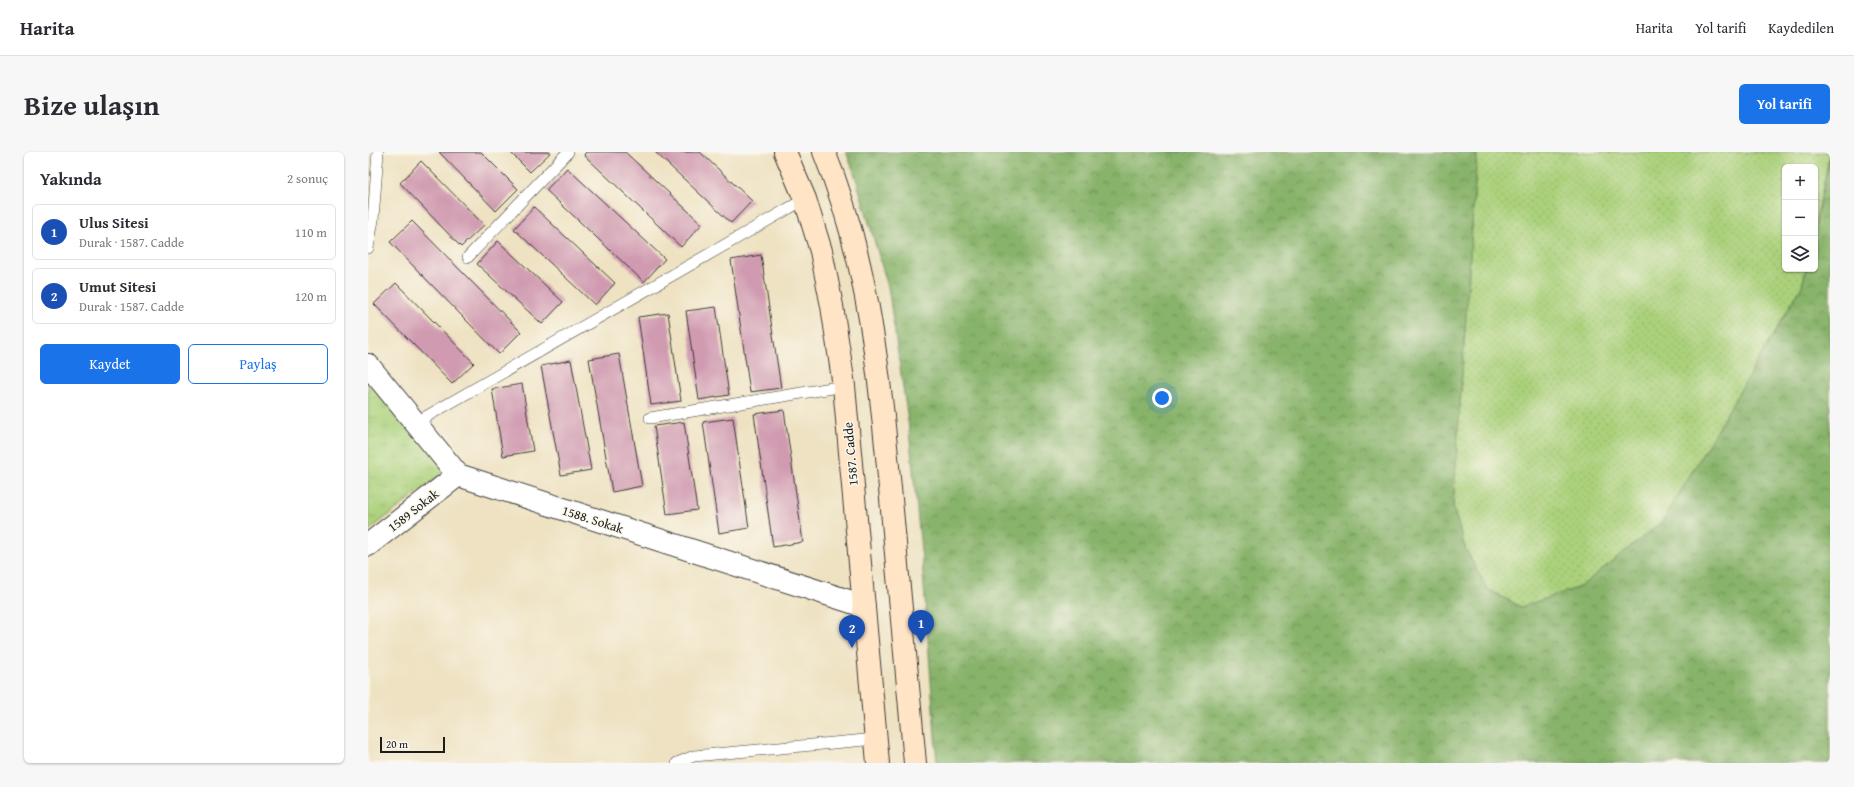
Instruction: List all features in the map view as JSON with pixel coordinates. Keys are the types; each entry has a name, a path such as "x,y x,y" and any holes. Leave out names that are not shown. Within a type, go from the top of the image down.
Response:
{"main road":[{"name":"1587. Cadde","path":"785,152 805,199 821,251 832,306 844,386 878,763"},
{"path":"824,152 838,186 851,233 868,307 880,380 915,763"}],"street":[{"path":"368,365 458,475"},
{"name":"1588. Sokak","path":"458,475 864,606"},
{"name":"1589 Sokak","path":"368,545 458,475"}],"lane":[{"path":"368,248 374,220 378,152"},
{"path":"468,257 568,152"},
{"path":"415,423 805,199"},
{"path":"650,418 844,386"},
{"path":"677,763 694,756 876,739"}],"green space":[{"path":"846,152 1477,152 1453,507 1465,548 1487,589 1521,607 1580,587 1663,521 1802,286 1805,272 1818,272 1818,212 1830,157 1830,763 937,763 922,560 908,421 888,287 854,172"},
{"path":"1477,152 1830,152 1818,211 1818,164 1782,164 1782,272 1805,272 1802,286 1663,521 1580,587 1521,607 1487,589 1465,548 1453,507"},
{"path":"368,371 447,470 368,531"}],"building":[{"path":"439,152 481,152 518,189 496,211"},
{"path":"510,152 551,152 530,172"},
{"path":"586,152 625,152 702,224 681,247 584,155"},
{"path":"655,152 700,152 752,201 731,223"},
{"path":"421,161 484,225 461,247 400,183"},
{"path":"567,168 665,259 644,282 546,190"},
{"path":"534,207 615,283 595,305 514,229"},
{"path":"412,221 521,332 499,354 390,242"},
{"path":"498,241 563,302 542,324 477,264"},
{"path":"761,255 781,388 750,392 731,260"},
{"path":"396,283 474,363 452,384 374,304"},
{"path":"716,307 729,395 699,400 686,311"},
{"path":"668,313 681,401 651,405 638,317"},
{"path":"619,354 642,486 612,492 589,359"},
{"path":"571,360 591,470 561,475 541,366"},
{"path":"522,384 533,451 503,456 492,389"},
{"path":"784,410 803,542 773,547 754,414"},
{"path":"733,418 749,528 719,533 703,422"},
{"path":"684,422 697,510 667,514 654,426"}],"place":[{"name":"Ulus Sitesi","path":"921,643"},
{"name":"Umut Sitesi","path":"852,648"}]}
